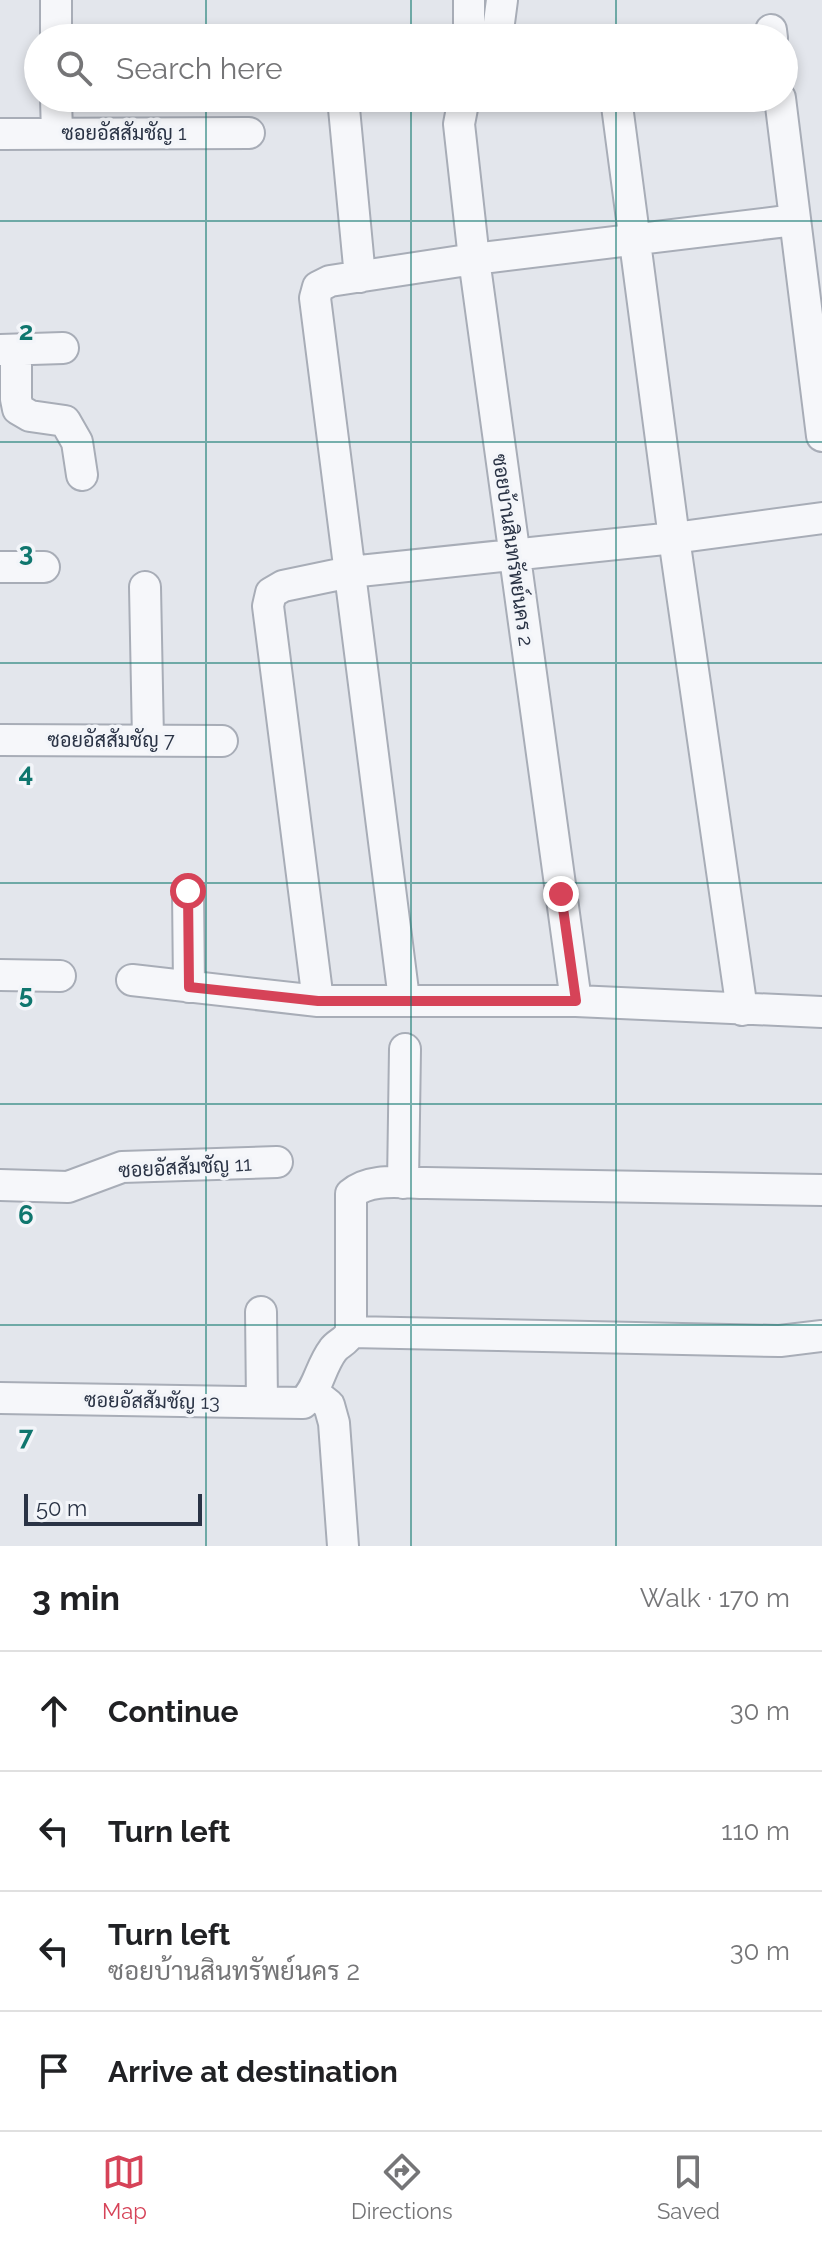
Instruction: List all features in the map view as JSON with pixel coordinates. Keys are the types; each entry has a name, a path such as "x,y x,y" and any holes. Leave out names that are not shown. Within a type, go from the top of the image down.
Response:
{"street":[{"path":"56,0 56,24"},
{"path":"469,0 469,24"},
{"path":"499,24 502,0"},
{"path":"56,112 57,134"},
{"path":"344,112 360,277"},
{"name":"ซอยบ้านสินทรัพย์นคร 2","path":"461,112 459,124 474,259 576,1001"},
{"path":"618,112 674,538 742,1010"},
{"path":"782,112 822,436"},
{"name":"ซอยอัสสัมชัญ 1","path":"0,134 249,133"},
{"path":"404,999 315,298 318,287 330,281 474,259 795,220"},
{"path":"63,348 8,350 18,409 30,416 65,421 77,442 82,475"},
{"path":"318,1001 268,606 271,593 283,586 350,572 674,538 822,518"},
{"path":"0,567 44,567"},
{"path":"145,587 148,739"},
{"name":"ซอยอัสสัมชัญ 7","path":"0,740 222,741"},
{"path":"188,891 189,987"},
{"path":"0,975 60,976"},
{"path":"132,980 318,1001 576,1001 822,1012"},
{"path":"403,1183 405,1049"},
{"name":"ซอยอัสสัมชัญ 11","path":"0,1185 68,1187 122,1167 277,1162"},
{"path":"343,1546 334,1423 329,1405 308,1398 333,1348 346,1342 351,1332 351,1194 359,1187 403,1183 822,1190"},
{"path":"261,1312 262,1402"},
{"path":"351,1332 780,1341 822,1336"},
{"name":"ซอยอัสสัมชัญ 13","path":"0,1398 262,1402 308,1398"}],"route":[{"path":"188,891 189,987 318,1001 576,1001 561,894"}]}
